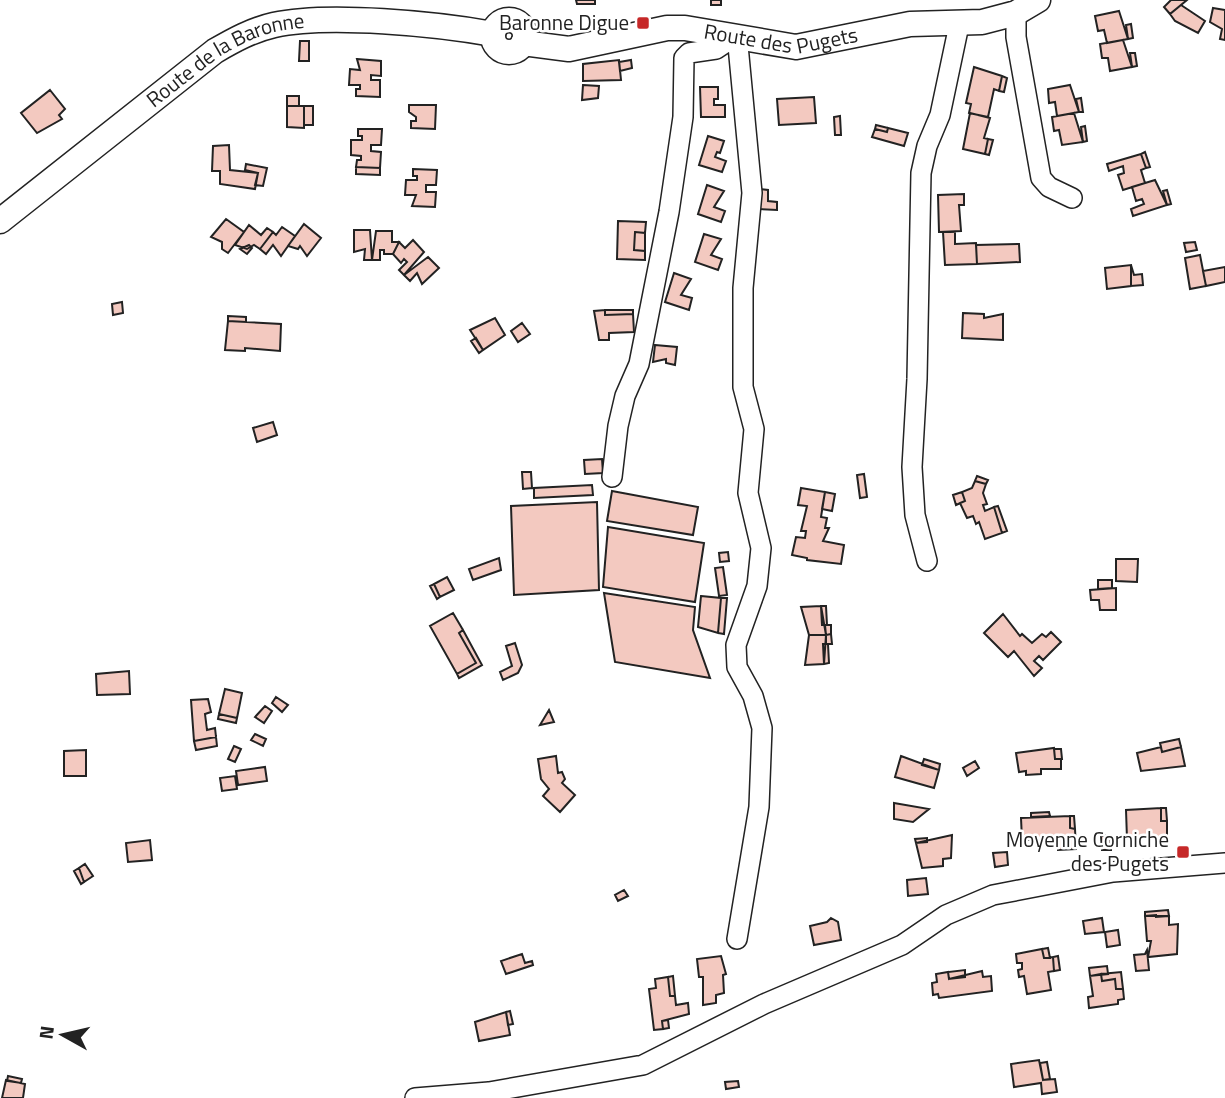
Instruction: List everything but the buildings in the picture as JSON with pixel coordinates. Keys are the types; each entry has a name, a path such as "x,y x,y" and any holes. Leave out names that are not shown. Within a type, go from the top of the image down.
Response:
{"main road":[{"name":"Route des Pugets","path":"510,20 569,49 667,28 737,35 796,47 910,24 959,25 1016,13 1038,0"},
{"name":"Route de la Baronne","path":"0,221 215,51 243,35 275,25 339,22 457,27 510,20"}],"street":[{"path":"1016,13 1016,37 1041,178 1049,187 1072,198"},
{"path":"927,561 915,515 912,467 917,379 921,173 927,146 940,115 959,25"},
{"path":"612,477 618,426 625,396 639,364 669,212 683,117 684,58 690,53 716,49 737,35 752,192 743,288 743,387 754,429 748,493 761,548 757,586 736,645 737,667 753,696 762,728 759,807 737,939"},
{"path":"415,1098 489,1092 643,1065 764,1004 902,945 946,915 993,895 1113,872 1225,863"}],"place":[{"name":"Baronne Digue","path":"643,23"},
{"name":"Moyenne Corniche des Pugets","path":"1183,852"}]}
